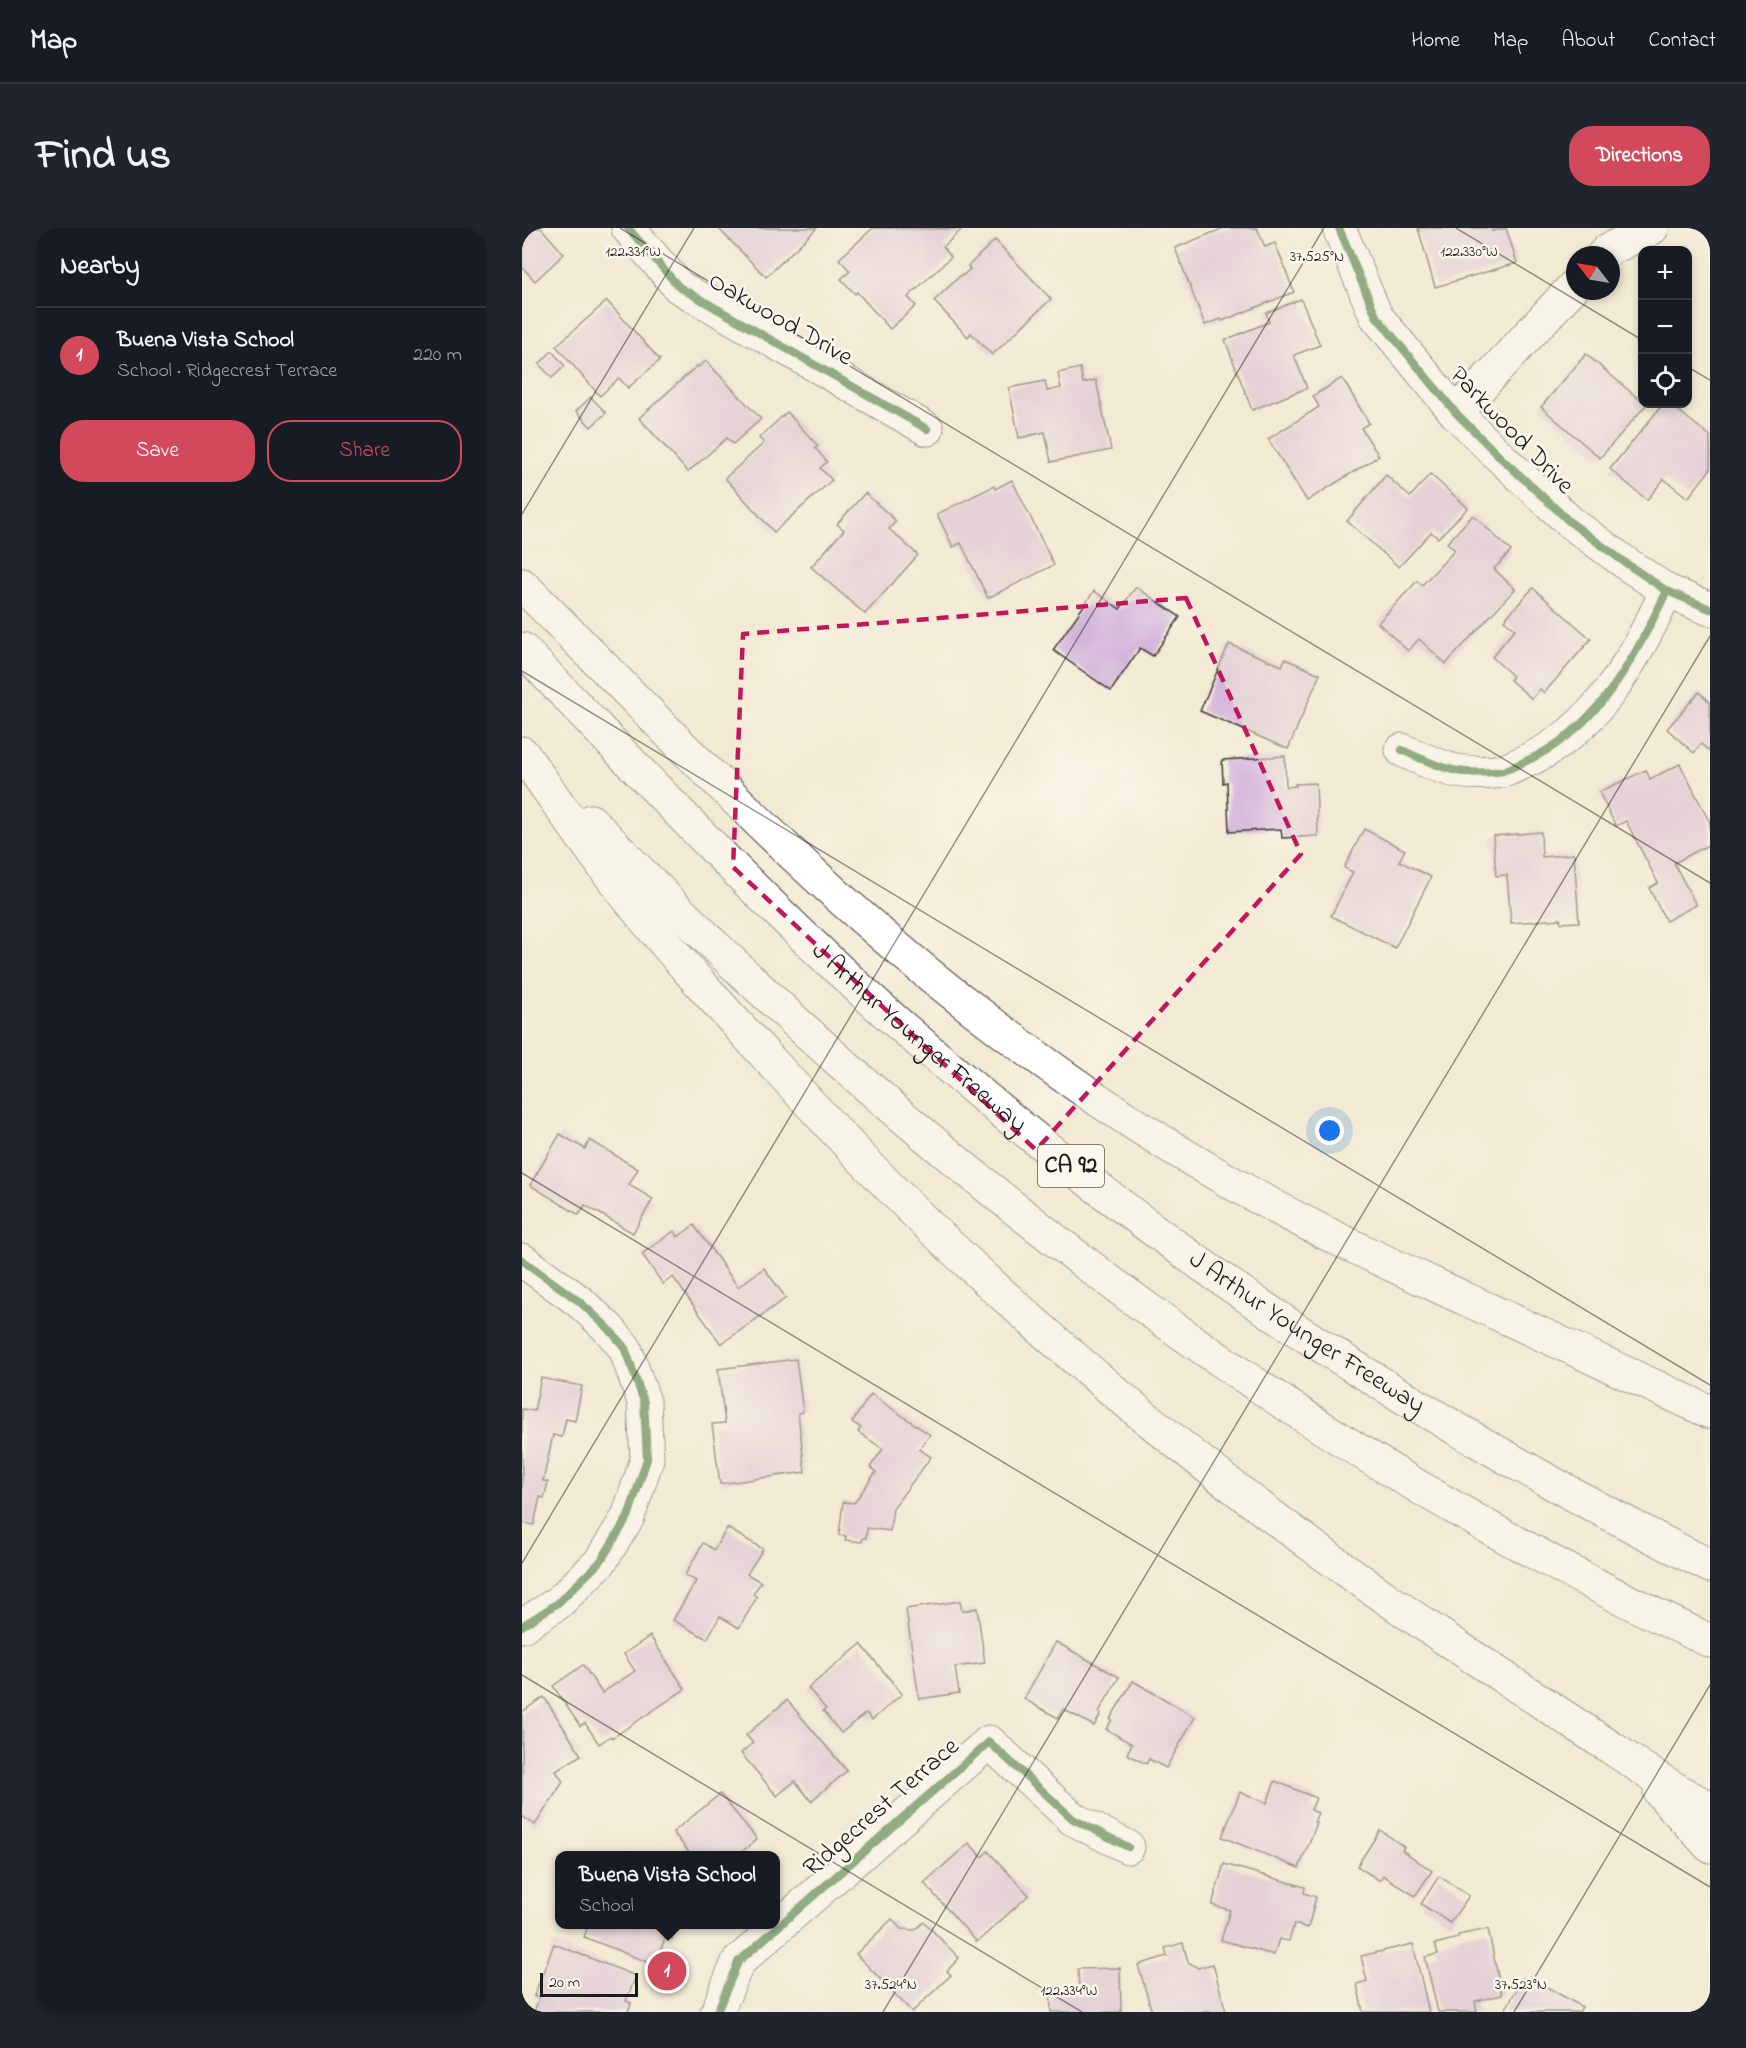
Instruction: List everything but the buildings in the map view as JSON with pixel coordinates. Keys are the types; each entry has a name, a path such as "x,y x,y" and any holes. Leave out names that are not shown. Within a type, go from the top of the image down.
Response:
{"main road":[{"name":"Oakwood Drive","path":"628,228 680,286 927,429"},
{"name":"Parkwood Drive","path":"1339,228 1376,316 1456,413 1570,522 1667,591 1710,609"},
{"path":"1616,246 1652,228"},
{"path":"1456,413 1566,295"},
{"path":"522,585 767,830 854,910 977,1013 1094,1097 1220,1176 1304,1222 1710,1412"},
{"path":"1402,750 1425,761 1459,772 1503,771 1546,752 1584,722 1612,691 1637,652 1667,591"},
{"name":"J Arthur Younger Freeway","path":"522,650 739,874 842,973 1001,1110 1112,1198 1226,1281 1403,1397 1525,1468 1710,1566"},
{"name":"CA 92","path":"522,748 663,895 799,1026 951,1158 1139,1304 1255,1384 1386,1467 1560,1566 1710,1641"},
{"path":"522,753 632,903 721,1007 872,1169 1000,1292 1118,1395 1267,1512 1399,1608 1624,1757 1710,1808"},
{"path":"522,1260 580,1302 608,1328 625,1348 644,1402 647,1459 628,1517 600,1562 558,1603 522,1626"},
{"name":"Ridgecrest Terrace","path":"780,1925 990,1742 1073,1819 1128,1847"},
{"path":"1624,1757 1710,1846"},
{"name":"Ridgecrest Terrace","path":"717,2012 738,1962 776,1929"}],"highlighted area":[{"path":"1186,598 1301,854 1036,1150 733,867 743,634"}],"cycle path":[{"path":"628,228 679,287 927,429"},
{"path":"1339,228 1376,316 1456,413 1570,522 1667,591 1710,609"},
{"path":"1402,750 1429,762 1461,772 1498,772 1524,762 1550,748 1593,712 1610,690 1641,642 1667,591"},
{"path":"522,1260 580,1302 608,1328 625,1348 644,1402 647,1459 628,1517 600,1562 558,1603 522,1626"},
{"path":"780,1925 989,1742 1073,1819 1128,1847"},
{"path":"717,2012 738,1962 776,1929"}],"place":[{"name":"Buena Vista School","path":"667,1971"}]}
